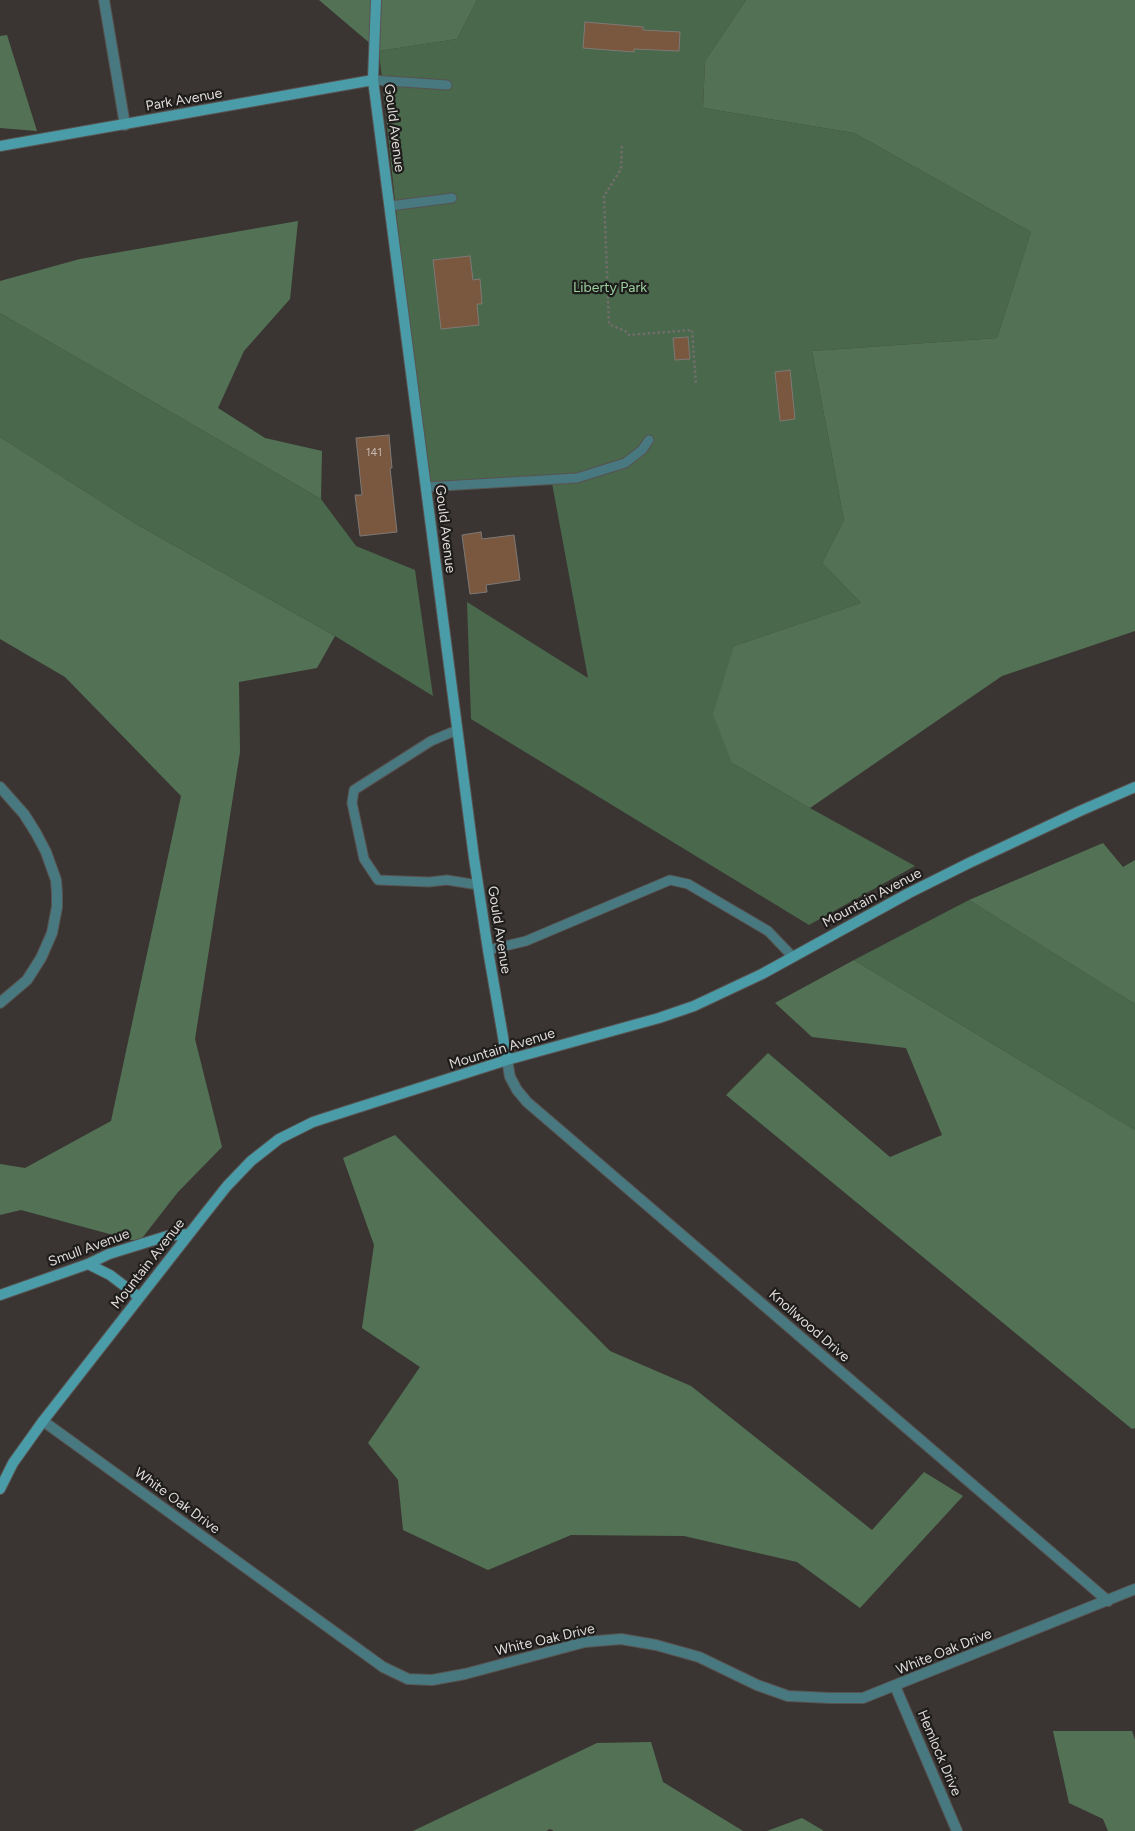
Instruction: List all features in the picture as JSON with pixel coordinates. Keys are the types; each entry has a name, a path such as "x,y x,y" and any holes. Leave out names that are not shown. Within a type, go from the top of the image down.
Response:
{"street":[{"path":"104,0 125,125"},
{"name":"Gould Avenue","path":"376,0 374,80 478,885 507,1060"},
{"name":"Park Avenue","path":"0,146 374,80"},
{"path":"0,787 24,814 36,833 46,852 56,880 57,893 52,933 42,958 26,980 0,1003"},
{"name":"Mountain Avenue","path":"0,1489 12,1463 43,1421 227,1186 251,1161 279,1139 313,1122 507,1060 694,1006 727,992 909,893 961,867 1032,832 1135,787"},
{"name":"Knollwood Drive","path":"507,1060 510,1077 517,1090 527,1102 1108,1601"},
{"name":"Smull Avenue","path":"0,1295 88,1264 109,1254 167,1236 189,1234"},
{"path":"88,1264 110,1275 139,1297"},
{"name":"White Oak Drive","path":"43,1421 383,1667 408,1679 432,1680 465,1674 586,1642 621,1639 656,1645 699,1657 757,1685 788,1696 863,1698 1135,1589"},
{"name":"Hemlock Drive","path":"895,1686 957,1831"}],"lane":[{"path":"374,80 447,85"},
{"path":"390,206 452,198"},
{"path":"426,488 577,478 625,464 642,450 649,440"},
{"path":"458,730 431,742 354,790 352,803 364,859 378,880 429,882 447,880 478,885"},
{"path":"488,950 526,941 670,880 688,884 768,931 794,957"}],"path":[{"path":"622,146 621,169 604,196 609,324 627,332 629,335 692,330 696,385"}],"green space":[{"path":"319,0 477,0 457,39 379,51"},
{"name":"Liberty Park","path":"477,0 746,0 705,61 703,108 854,133 1031,232 997,338 812,351 844,520 822,563 861,603 734,646 732,763 915,866 809,925 471,719 467,602 588,678 552,483 426,491 379,51 457,39"},
{"path":"746,0 1135,0 1135,631 1002,676 810,808 732,763 713,714 734,646 861,603 822,563 844,520 812,351 997,338 1031,232 854,133 703,108 705,61"},
{"path":"7,35 37,131 0,128 0,36"},
{"path":"298,221 290,299 244,351 218,408 265,438 322,451 321,499 0,313 0,281 80,259"},
{"path":"0,313 321,499 356,546 415,570 433,696 335,636 136,524 0,437"},
{"path":"0,437 136,524 335,636 317,668 239,682 240,752 195,1039 222,1147 178,1192 139,1242 21,1210 0,1215 0,1164 25,1168 111,1121 181,796 65,677 0,639"},
{"path":"1103,843 1123,867 1135,860 1135,1004 969,900"},
{"path":"969,900 1135,1004 1135,1130 854,960"},
{"path":"854,960 1135,1130 1135,1428 1132,1429 726,1095 768,1053 890,1157 942,1135 906,1048 812,1037 775,1003"},
{"path":"395,1135 610,1351 691,1386 872,1530 924,1472 963,1496 860,1608 797,1562 684,1536 571,1535 488,1570 403,1530 398,1480 368,1443 420,1367 362,1328 374,1245 343,1158"},
{"path":"1053,1731 1132,1731 1135,1740 1135,1831 1108,1831 1103,1819 1069,1803"},
{"path":"651,1742 663,1782 743,1831 554,1831 550,1829 546,1831 413,1831 597,1743"},
{"path":"802,1818 824,1831 767,1831"}],"building":[{"path":"585,22 643,27 643,30 680,32 679,51 634,49 634,52 583,48"},
{"path":"470,256 473,280 480,279 482,304 477,304 479,325 441,329 433,260"},
{"path":"688,337 690,359 675,360 673,338"},
{"path":"790,370 795,419 780,421 775,372"},
{"path":"389,435 392,468 390,468 397,532 360,536 355,495 362,495 356,438"},
{"path":"481,532 482,539 514,535 520,580 486,585 487,592 470,594 462,535"}]}
